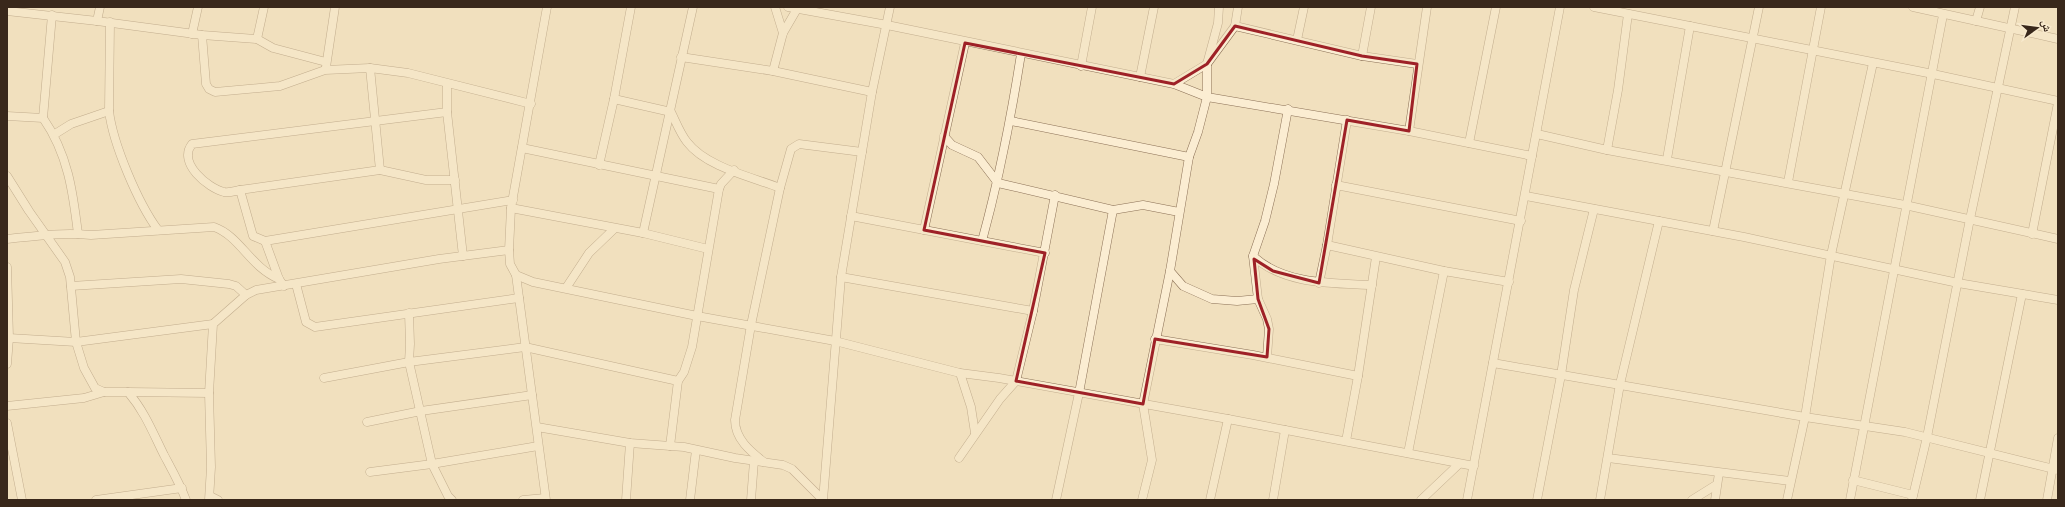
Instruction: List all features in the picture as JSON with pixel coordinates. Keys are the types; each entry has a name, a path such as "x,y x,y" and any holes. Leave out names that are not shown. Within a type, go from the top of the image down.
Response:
{"street":[{"path":"97,21 100,7"},
{"path":"192,34 198,7"},
{"path":"257,39 264,7"},
{"path":"326,66 335,7"},
{"path":"523,500 546,499 516,275 510,264 509,250 512,204 531,104 547,7"},
{"path":"599,165 614,99 631,7"},
{"path":"643,233 671,112 692,7"},
{"path":"775,7 782,33"},
{"path":"788,7 797,9 817,9 965,43 1174,84 1207,97 1288,109 1532,156"},
{"path":"823,500 841,277 872,92 890,7"},
{"path":"1082,66 1092,7"},
{"path":"1140,78 1154,7"},
{"path":"1142,500 1152,460 1142,404 1170,271 1189,158 1198,132 1207,97 1208,64 1218,23 1219,7"},
{"path":"1174,84 1208,64 1235,26 1238,7"},
{"path":"1297,40 1304,7"},
{"path":"1362,56 1371,7"},
{"path":"1408,131 1417,64 1427,7"},
{"path":"1469,143 1496,7"},
{"path":"1467,500 1526,196 1560,7"},
{"path":"1594,7 1998,87 2058,102 2032,234"},
{"path":"1713,231 1759,7"},
{"path":"1788,182 1821,7"},
{"path":"1914,7 1943,15 2058,39"},
{"path":"1976,21 1980,7"},
{"path":"1853,480 1912,497 1927,437 1970,219 2015,7"},
{"path":"773,72 782,33 797,9"},
{"path":"7,11 110,22 192,34 257,39 273,48 326,66 370,68 408,73 531,104"},
{"path":"1607,150 1618,90 1628,14"},
{"path":"52,15 43,118 55,134 69,172 78,234"},
{"path":"1850,500 1905,205 1933,74 1943,15"},
{"path":"110,22 110,125 122,158 151,220 158,230"},
{"path":"1235,26 1247,31 1297,40 1362,56 1417,64"},
{"path":"1667,159 1690,26"},
{"path":"202,35 206,84 209,89 215,92 280,86 326,66"},
{"path":"924,230 965,43"},
{"path":"982,241 998,183 1011,122 1021,54"},
{"path":"682,57 773,72 872,92"},
{"path":"1787,500 1805,417 1831,255 1873,63"},
{"path":"370,68 374,122 380,170"},
{"path":"447,84 446,112 458,208 462,256"},
{"path":"614,99 671,112"},
{"path":"1267,358 1269,329 1267,319 1258,299 1253,256 1265,221 1274,184 1288,109"},
{"path":"55,134 71,124 109,111"},
{"path":"446,112 192,144 189,148 190,160 193,170 200,178 225,192 380,170 426,180 454,180"},
{"path":"671,112 684,138 700,155 780,188"},
{"path":"7,116 43,118"},
{"path":"1319,283 1327,246 1347,120"},
{"path":"1011,122 1189,158"},
{"path":"1537,134 1607,150 1667,159 1788,182 1844,195 1905,205 2058,239"},
{"path":"944,136 952,145 978,157 998,183 1055,195 1113,210 1143,205 1179,212"},
{"path":"2050,138 2058,143"},
{"path":"764,462 750,450 738,436 734,427 751,325 780,188 791,149 795,145 799,144 862,152"},
{"path":"522,148 719,189"},
{"path":"670,446 678,381 689,356 719,189 721,184 734,170"},
{"path":"7,176 65,262 71,286 76,342 84,368 95,388 104,392"},
{"path":"1336,185 1521,221"},
{"path":"240,190 253,236 265,241 458,208 512,204 614,229 643,233 708,249"},
{"path":"959,458 1000,399 1016,381 1033,312 1055,195"},
{"path":"1526,196 1713,231 1894,268 1958,283 2058,300"},
{"path":"1537,500 1561,375 1574,290 1594,209"},
{"path":"1056,500 1079,393 1113,210"},
{"path":"851,216 1045,253"},
{"path":"1600,500 1620,384 1659,221"},
{"path":"7,239 46,235 91,235 214,227 229,234 258,267 279,279"},
{"path":"566,288 589,253 614,229"},
{"path":"265,241 279,279 284,286"},
{"path":"1327,246 1444,271 1509,282"},
{"path":"9,338 76,342 213,324 246,295 256,290 462,256 509,250"},
{"path":"1253,256 1273,271 1319,283 1372,285"},
{"path":"1346,441 1358,376 1376,257"},
{"path":"7,267 9,338 7,364"},
{"path":"1170,271 1183,286 1212,299 1231,301 1258,299"},
{"path":"1408,453 1444,271"},
{"path":"516,275 533,282 697,316 835,342 960,373 1016,381 1228,419 1474,466"},
{"path":"841,277 1033,312"},
{"path":"71,286 181,280 229,284 236,286 246,295"},
{"path":"296,284 306,322 310,326 315,327 519,298"},
{"path":"1980,500 1988,454 2022,294"},
{"path":"409,313 409,362 432,464 448,496 452,500"},
{"path":"212,499 209,394 213,324"},
{"path":"1155,339 1267,358 1358,376"},
{"path":"324,378 409,362 525,347 678,381"},
{"path":"1493,363 1805,417 1865,425 1927,437 1988,454 2056,469"},
{"path":"960,373 969,401 975,433"},
{"path":"7,406 84,398 104,392 209,394"},
{"path":"128,392 144,412 182,488 186,500"},
{"path":"366,422 421,411 532,395"},
{"path":"1210,500 1228,419"},
{"path":"7,423 22,500"},
{"path":"537,427 630,443 670,446 696,450 792,468 823,500"},
{"path":"1273,500 1285,430"},
{"path":"2047,500 2056,469 2058,438"},
{"path":"626,500 630,443"},
{"path":"370,472 432,464 538,446"},
{"path":"690,500 696,450"},
{"path":"1608,458 1790,481"},
{"path":"751,500 754,461"},
{"path":"1421,500 1459,464"},
{"path":"1715,500 1716,485 1719,473"},
{"path":"1692,500 1716,485"},
{"path":"96,500 182,488"}],"highlighted area":[{"path":"1235,26 1362,56 1417,64 1409,131 1347,120 1319,283 1273,271 1254,259 1258,299 1269,329 1267,357 1155,339 1143,404 1016,381 1045,253 924,230 965,43 1174,84 1207,64"}]}
